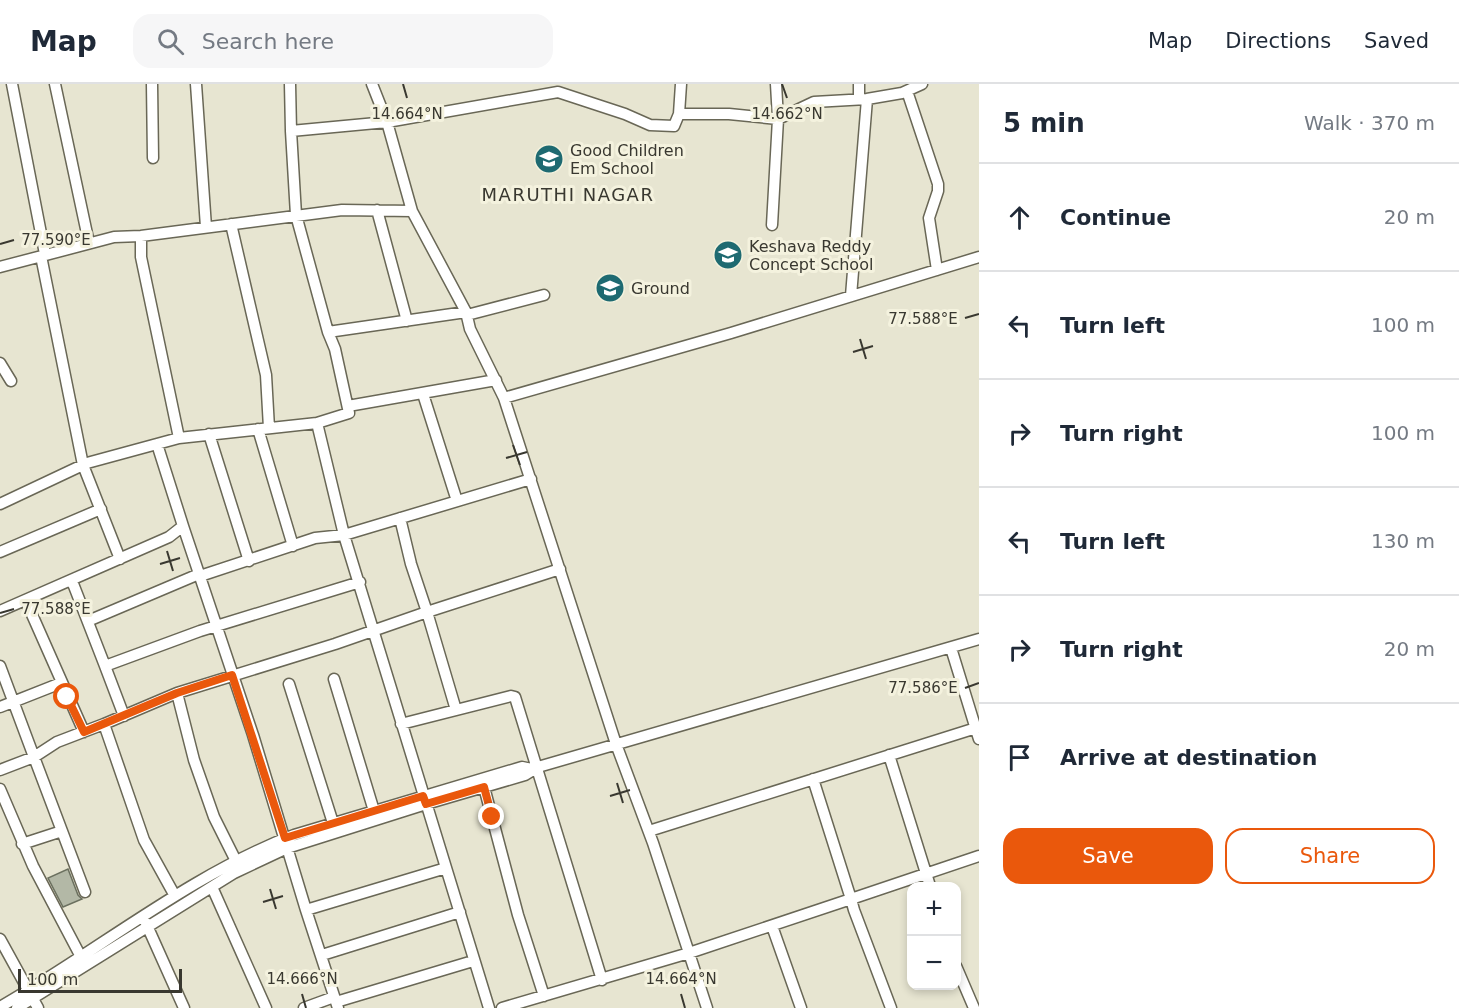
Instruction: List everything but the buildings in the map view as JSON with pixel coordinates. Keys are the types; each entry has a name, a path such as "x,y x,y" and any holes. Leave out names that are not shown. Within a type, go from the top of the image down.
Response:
{"street":[{"path":"12,84 83,465 120,558"},
{"path":"55,84 89,243"},
{"path":"152,84 153,158"},
{"path":"196,84 206,227"},
{"path":"0,504 83,465 179,438 317,423 349,413 335,349 328,332 296,214 290,84"},
{"path":"372,84 387,122 412,211 466,313 470,329 504,398 616,744 648,831 707,1008"},
{"path":"291,131 387,122 557,88 650,125 674,126 679,114 681,84"},
{"path":"772,225 778,119 776,84"},
{"path":"851,296 863,99 860,84"},
{"path":"679,114 729,114 778,119 814,102 863,99 907,91 922,84"},
{"path":"907,91 939,187 929,218 936,270"},
{"path":"0,267 114,237 141,236 296,214 342,210 412,211"},
{"path":"377,210 407,321"},
{"path":"231,224 266,375 264,428 293,546"},
{"path":"141,236 141,257 179,438"},
{"path":"504,398 979,257"},
{"path":"328,332 466,313 544,295"},
{"path":"0,363 11,381"},
{"path":"348,406 496,381"},
{"path":"423,394 457,501"},
{"path":"317,423 345,535 489,1008"},
{"path":"209,434 249,561"},
{"path":"157,444 336,1002"},
{"path":"88,621 199,575 249,561 315,538 345,535 531,479"},
{"path":"0,552 100,509"},
{"path":"400,518 411,564 456,710"},
{"path":"0,611 169,537 183,526"},
{"path":"0,770 34,757 57,742 177,693 560,569"},
{"path":"72,581 124,716"},
{"path":"105,666 216,626 360,582"},
{"path":"26,601 84,732"},
{"path":"17,1008 145,922 175,896 236,861 522,768 535,768 979,639"},
{"path":"951,648 979,739"},
{"path":"0,666 85,892"},
{"path":"334,679 374,811"},
{"path":"0,707 61,683"},
{"path":"289,684 333,823"},
{"path":"177,693 194,760 214,817 236,861"},
{"path":"401,724 511,696 515,697 602,980"},
{"path":"104,724 144,840 175,896"},
{"path":"648,831 976,728"},
{"path":"889,755 929,882"},
{"path":"0,1006 33,999 81,957 212,887 286,843 333,823 374,811 484,787 525,775 535,768"},
{"path":"813,779 854,910 891,1008"},
{"path":"484,787 518,915 544,996"},
{"path":"0,789 22,844 81,957"},
{"path":"22,844 62,831"},
{"path":"502,1008 688,953 979,856"},
{"path":"306,910 446,868"},
{"path":"212,887 266,1008"},
{"path":"322,955 460,912"},
{"path":"145,922 184,1008"},
{"path":"772,926 801,1008"},
{"path":"0,939 33,999"},
{"path":"304,1008 336,1002 473,961"},
{"path":"961,976 974,1008"}],"place":[{"name":"Good Children Em School","path":"549,159"},
{"name":"Keshava Reddy Concept School","path":"728,255"},
{"name":"Ground","path":"610,288"}],"district":[{"name":"MARUTHI NAGAR","path":"568,195"}],"route":[{"path":"67,697 84,732 177,693 232,675 285,838 423,796 426,804 484,787 492,817"}]}
